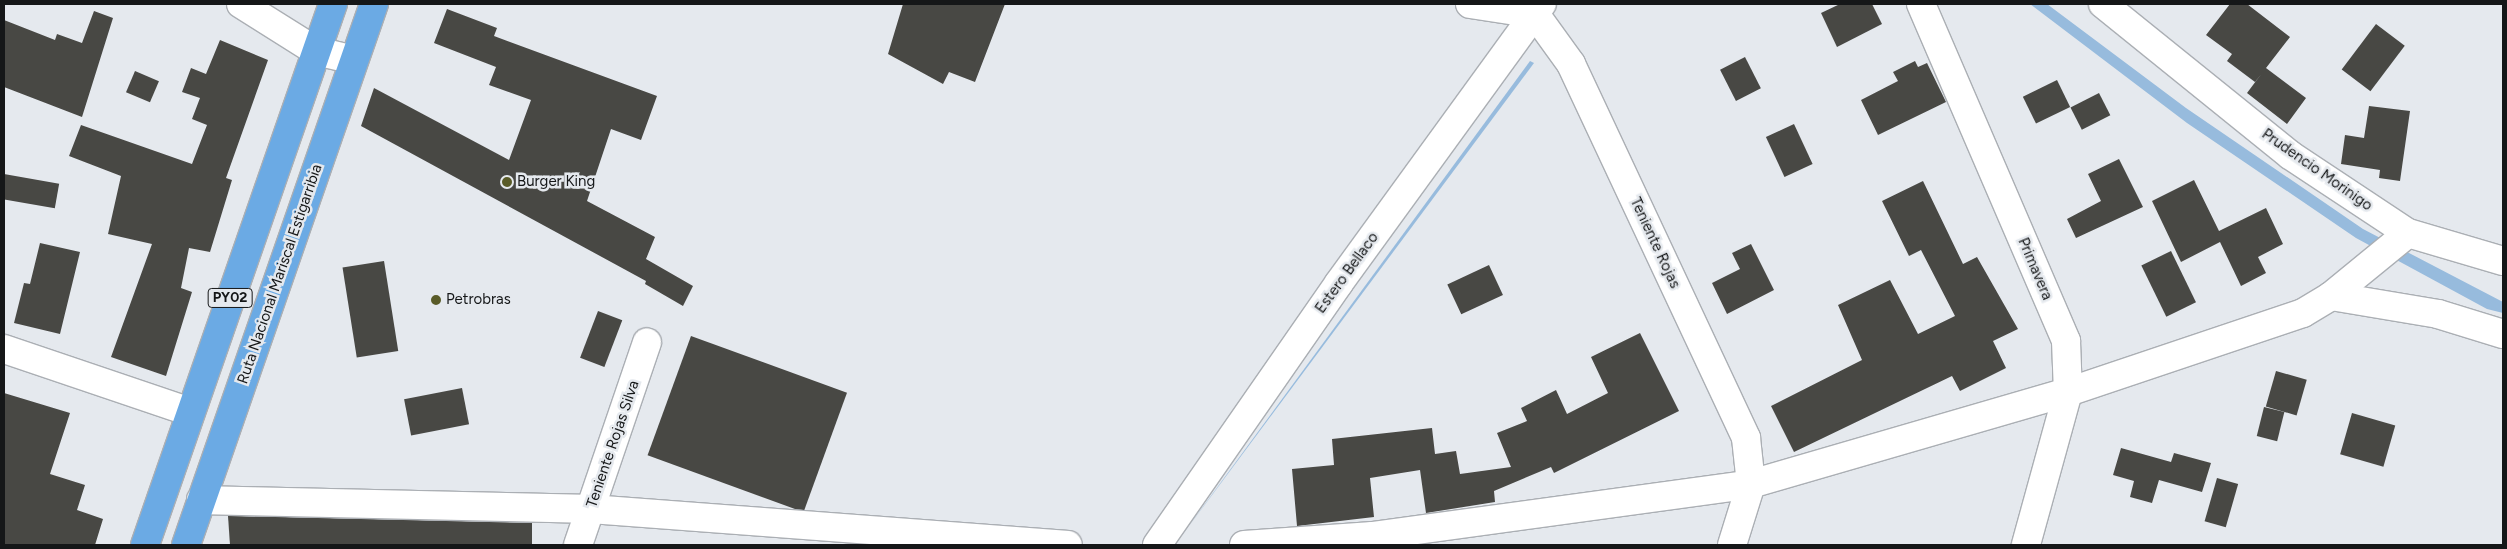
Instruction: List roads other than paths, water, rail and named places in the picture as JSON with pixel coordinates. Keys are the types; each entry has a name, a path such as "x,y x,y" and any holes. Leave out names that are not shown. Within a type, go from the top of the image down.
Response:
{"highway":[{"name":"PY02","path":"145,545 333,4"},
{"name":"Ruta Nacional Mariscal Estigarribia","path":"186,545 374,4"}],"street":[{"path":"241,4 316,51 354,60"},
{"path":"1470,4 1538,9"},
{"name":"Primavera","path":"1921,4 2066,341 2068,392 2026,545"},
{"name":"Prudencio Morinigo","path":"2103,4 2290,155 2402,238 2503,261"},
{"name":"Teniente Rojas","path":"1538,9 1571,64 1746,438 1751,484 1732,545"},
{"name":"Estero Bellaco","path":"1157,545 1338,283 1538,9"},
{"path":"1244,545 1373,536 1751,484 2068,392 2303,313 2331,296 2402,238"},
{"path":"2331,296 2438,314 2503,334"},
{"name":"Teniente Rojas Silva","path":"578,545 647,342"},
{"path":"4,349 190,412"},
{"path":"201,500 591,509 1068,545"}],"water":[{"path":"2030,4 2047,4 2186,108 2363,229 2503,302 2503,313 2487,309 2356,238 2187,123"},
{"path":"1530,61 1534,63 1183,534"}],"place":[{"name":"Burger King","path":"507,182"},
{"name":"Petrobras","path":"436,300"}]}
